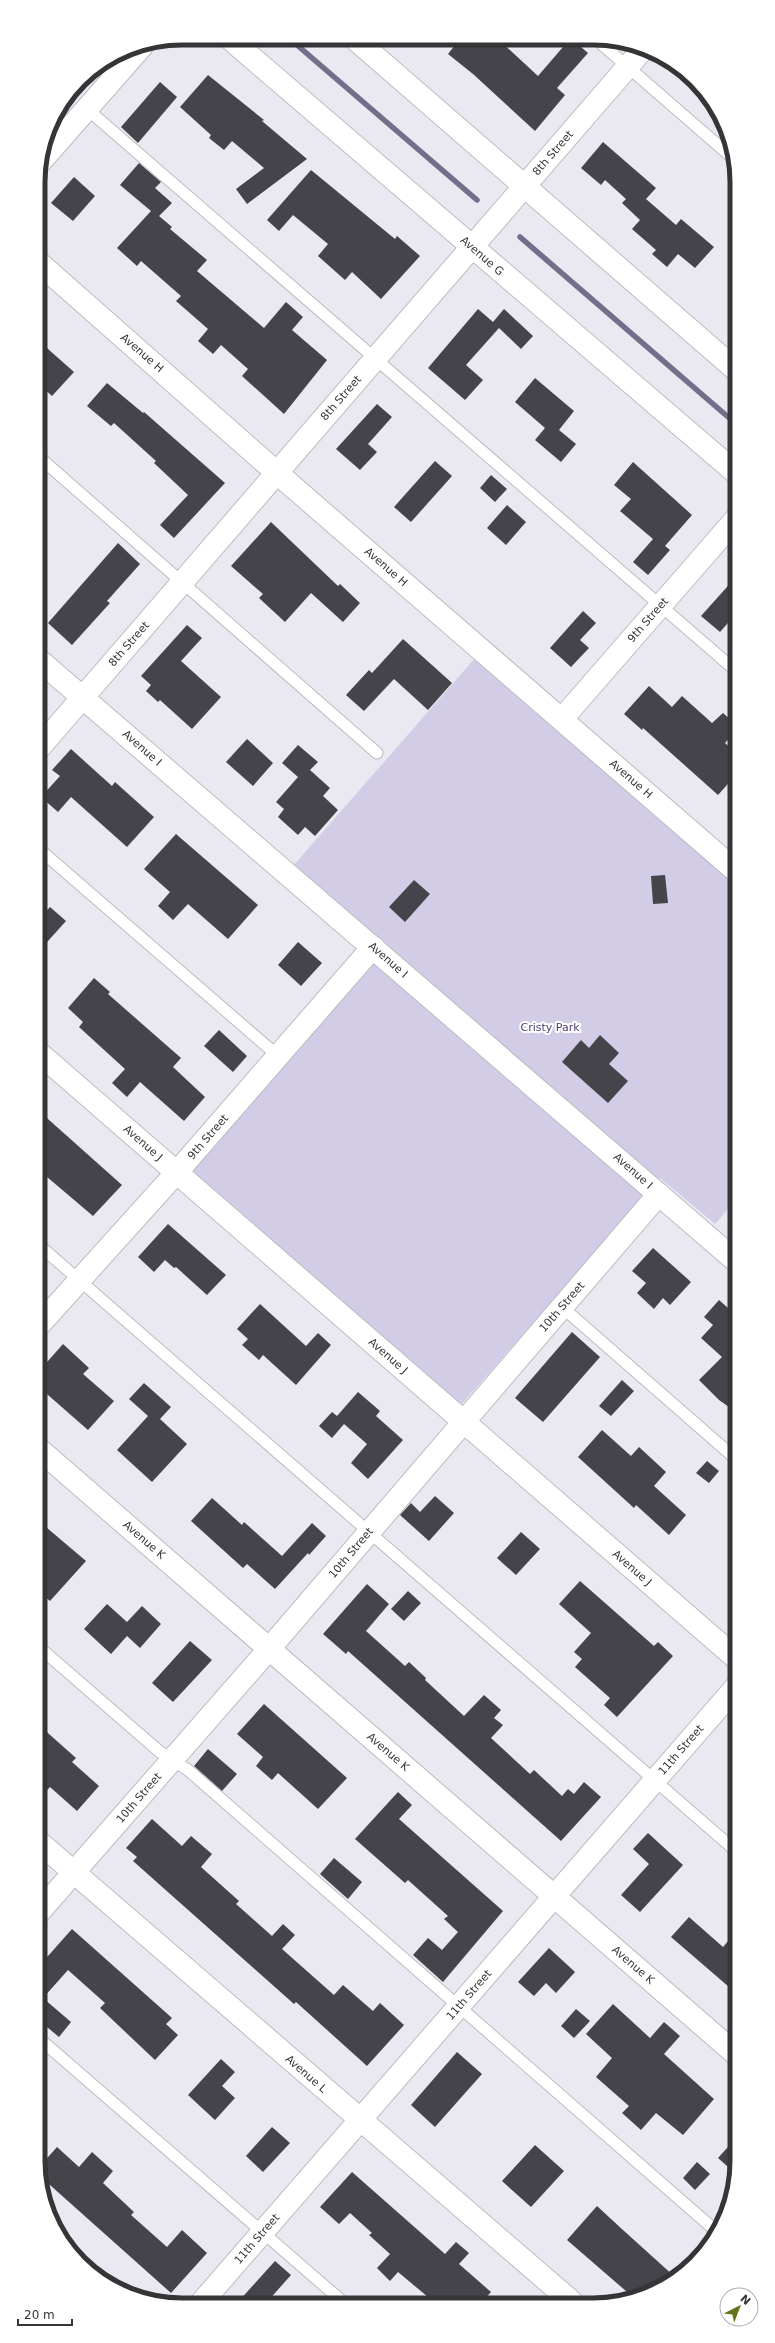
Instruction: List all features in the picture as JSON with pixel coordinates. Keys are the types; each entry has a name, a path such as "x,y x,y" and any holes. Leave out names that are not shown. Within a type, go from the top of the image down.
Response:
{"street":[{"name":"Avenue G","path":"237,45 730,468"},
{"path":"362,45 730,365"},
{"path":"49,152 136,53"},
{"name":"8th Street","path":"45,741 640,53"},
{"name":"Avenue H","path":"45,268 730,866"},
{"name":"9th Street","path":"562,719 730,526"},
{"name":"Avenue I","path":"45,665 373,946 730,1256"},
{"name":"9th Street","path":"45,1318 177,1172 373,946"},
{"name":"Avenue J","path":"45,1058 730,1653"},
{"name":"10th Street","path":"45,1905 269,1649 659,1194"},
{"name":"Avenue K","path":"45,1454 730,2049"},
{"name":"11th Street","path":"205,2298 730,1694"},
{"name":"Avenue L","path":"45,1848 567,2298"}],"lane":[{"path":"603,46 727,154"},
{"path":"87,108 730,666"},
{"path":"45,462 377,753"},
{"path":"45,854 278,1056"},
{"path":"45,1250 730,1846"},
{"path":"562,1307 730,1454"},
{"path":"45,1652 160,1752 188,1770 713,2229"},
{"path":"45,2044 338,2298"}],"green space":[{"name":"Cristy Park","path":"476,657 730,880 730,1207 715,1224 660,1178 460,1406 189,1171 383,946 293,866"}],"building":[{"path":"455,45 504,45 538,76 565,45 579,45 588,53 557,88 565,95 535,131 473,74 448,54"},
{"path":"208,75 264,120 262,121 307,159 247,204 236,189 264,168 232,141 224,150 209,138 211,135 180,107"},
{"path":"160,82 177,97 138,143 121,127"},
{"path":"603,142 656,188 646,199 676,225 681,219 714,247 695,268 678,254 667,267 652,254 656,250 632,229 640,220 622,203 626,199 605,180 601,185 581,168"},
{"path":"139,163 161,182 155,188 172,203 159,216 172,227 170,229 207,260 197,271 264,328 286,302 303,317 292,330 327,360 284,414 242,376 248,369 221,345 213,354 198,341 208,329 176,301 181,296 141,261 137,266 117,248 151,211 120,185"},
{"path":"311,170 395,239 397,236 420,256 381,299 352,272 345,280 318,256 328,244 293,215 279,231 267,220"},
{"path":"74,177 95,196 73,221 51,203"},
{"path":"478,309 493,322 504,309 533,336 521,349 499,328 466,365 483,380 465,400 428,368"},
{"path":"45,346 74,372 52,396 45,390"},
{"path":"535,378 574,411 559,430 576,444 561,462 535,440 545,428 515,402"},
{"path":"107,383 143,413 144,412 225,483 174,538 160,525 188,495 154,463 156,461 114,423 111,426 87,406"},
{"path":"377,404 392,417 368,444 377,452 360,470 336,449"},
{"path":"435,461 452,476 411,522 394,507"},
{"path":"633,462 692,515 665,546 670,550 648,575 633,562 653,539 620,511 631,499 614,485"},
{"path":"491,475 507,489 495,502 480,488"},
{"path":"507,505 526,522 506,545 487,528"},
{"path":"271,522 338,586 340,584 360,603 343,622 311,593 285,622 259,598 263,594 231,566"},
{"path":"118,543 140,564 107,601 110,603 72,645 48,623"},
{"path":"730,584 730,621 720,632 701,616"},
{"path":"583,611 596,623 580,640 589,648 571,667 550,648"},
{"path":"187,625 202,638 181,661 221,697 192,729 160,700 158,702 146,691 151,685 141,676"},
{"path":"403,639 452,683 428,710 394,679 364,711 346,695 369,670 372,673"},
{"path":"649,686 672,707 682,696 712,723 723,713 730,719 730,738 725,743 730,748 730,782 718,795 643,728 642,730 624,714"},
{"path":"247,739 273,763 253,786 226,762"},
{"path":"298,745 318,762 310,770 330,788 323,796 338,810 315,836 305,827 298,835 278,817 284,809 276,802 298,777 282,763"},
{"path":"71,749 112,786 115,782 154,817 127,847 71,797 58,812 45,801 45,793 60,776 52,770"},
{"path":"176,834 258,905 228,939 188,904 173,920 158,906 170,892 144,869"},
{"path":"665,875 668,903 653,904 651,876"},
{"path":"414,880 430,894 405,922 389,907"},
{"path":"50,907 66,921 45,944 45,912"},
{"path":"298,942 322,963 301,986 278,965"},
{"path":"94,978 110,992 108,994 181,1058 173,1067 205,1097 184,1121 140,1082 127,1097 112,1083 125,1069 79,1027 83,1022 68,1008"},
{"path":"219,1030 247,1056 233,1072 204,1046"},
{"path":"600,1035 619,1053 609,1064 628,1081 608,1103 562,1062 581,1040 589,1048"},
{"path":"45,1116 122,1185 93,1216 45,1175"},
{"path":"168,1224 226,1275 207,1295 176,1267 174,1268 165,1260 154,1272 138,1257"},
{"path":"653,1248 691,1282 670,1305 663,1298 654,1309 637,1293 646,1283 632,1271"},
{"path":"719,1300 730,1310 730,1408 719,1400 699,1380 722,1357 701,1338 713,1325 704,1317"},
{"path":"260,1304 306,1346 318,1333 331,1345 296,1385 263,1355 259,1360 242,1345 248,1339 237,1329"},
{"path":"572,1332 600,1357 543,1422 515,1398"},
{"path":"63,1344 89,1368 83,1374 114,1401 88,1430 45,1392 45,1364"},
{"path":"622,1380 634,1391 611,1416 599,1406"},
{"path":"144,1383 171,1407 160,1419 187,1444 152,1482 117,1450 148,1416 129,1399"},
{"path":"358,1392 380,1411 376,1416 403,1440 368,1479 351,1463 367,1444 344,1424 332,1438 319,1426 332,1412 337,1416"},
{"path":"602,1430 631,1456 639,1447 666,1472 654,1486 686,1515 669,1535 636,1505 634,1508 578,1457"},
{"path":"707,1461 719,1471 709,1483 696,1473"},
{"path":"435,1496 454,1513 429,1541 400,1515 411,1503 420,1512"},
{"path":"212,1498 242,1525 244,1522 282,1556 312,1523 326,1536 275,1589 247,1564 243,1568 191,1521"},
{"path":"45,1526 86,1561 50,1601 45,1596"},
{"path":"521,1532 540,1549 516,1575 497,1558"},
{"path":"580,1581 654,1646 658,1642 673,1656 617,1717 604,1705 610,1698 575,1667 582,1659 574,1652 591,1633 559,1604"},
{"path":"367,1584 389,1604 366,1631 405,1666 409,1662 426,1678 425,1680 464,1716 484,1695 501,1710 494,1718 503,1725 491,1738 530,1774 534,1770 562,1796 568,1789 574,1794 584,1782 601,1797 561,1841 348,1651 346,1654 323,1634"},
{"path":"408,1591 421,1603 404,1621 391,1609"},
{"path":"107,1604 127,1622 142,1606 161,1624 140,1648 127,1636 111,1654 84,1629"},
{"path":"190,1641 212,1660 173,1702 152,1683"},
{"path":"264,1704 347,1778 318,1809 278,1773 272,1780 256,1766 263,1757 237,1734"},
{"path":"45,1730 76,1758 72,1762 99,1786 77,1811 50,1787 45,1792"},
{"path":"208,1749 237,1774 222,1791 194,1766"},
{"path":"398,1792 412,1805 399,1819 503,1911 443,1982 413,1955 428,1938 442,1950 458,1932 444,1919 448,1916 408,1880 405,1883 355,1839"},
{"path":"152,1819 182,1846 191,1836 212,1854 201,1867 239,1901 236,1904 272,1936 283,1924 295,1935 282,1949 334,1995 343,1985 373,2011 380,2003 404,2025 367,2066 296,2002 294,2004 133,1861 137,1857 126,1848"},
{"path":"648,1833 683,1865 640,1912 621,1895 649,1864 633,1849"},
{"path":"334,1858 362,1882 348,1899 320,1874"},
{"path":"689,1917 723,1947 730,1939 730,1988 671,1937"},
{"path":"72,1929 172,2018 166,2024 178,2035 155,2060 100,2008 105,2003 68,1970 45,1996 45,1959"},
{"path":"549,1948 575,1972 556,1993 546,1983 534,1996 518,1982"},
{"path":"45,2000 71,2022 59,2037 45,2025"},
{"path":"613,2004 650,2038 664,2022 680,2036 664,2054 714,2099 683,2135 656,2113 641,2130 622,2113 629,2106 596,2077 612,2058 586,2034"},
{"path":"576,2009 590,2021 574,2038 561,2026"},
{"path":"457,2052 482,2074 435,2127 411,2105"},
{"path":"221,2059 235,2072 222,2086 235,2098 215,2120 188,2095"},
{"path":"272,2127 290,2143 263,2172 246,2156"},
{"path":"535,2145 564,2171 531,2207 502,2181"},
{"path":"730,2145 730,2169 718,2158"},
{"path":"57,2147 79,2167 92,2152 113,2171 103,2183 134,2212 131,2215 167,2247 182,2230 207,2253 171,2293 47,2182 45,2160"},
{"path":"697,2162 710,2174 695,2190 683,2178"},
{"path":"352,2172 445,2254 456,2242 469,2253 459,2264 491,2292 486,2298 429,2298 398,2272 390,2281 377,2268 390,2254 369,2235 372,2233 350,2213 339,2224 320,2207"},
{"path":"597,2206 671,2273 662,2280 645,2288 628,2293 567,2240"},
{"path":"275,2261 291,2275 271,2298 242,2298"}],"waterway":[{"path":"297,45 477,200"},
{"path":"520,237 730,419"}]}
